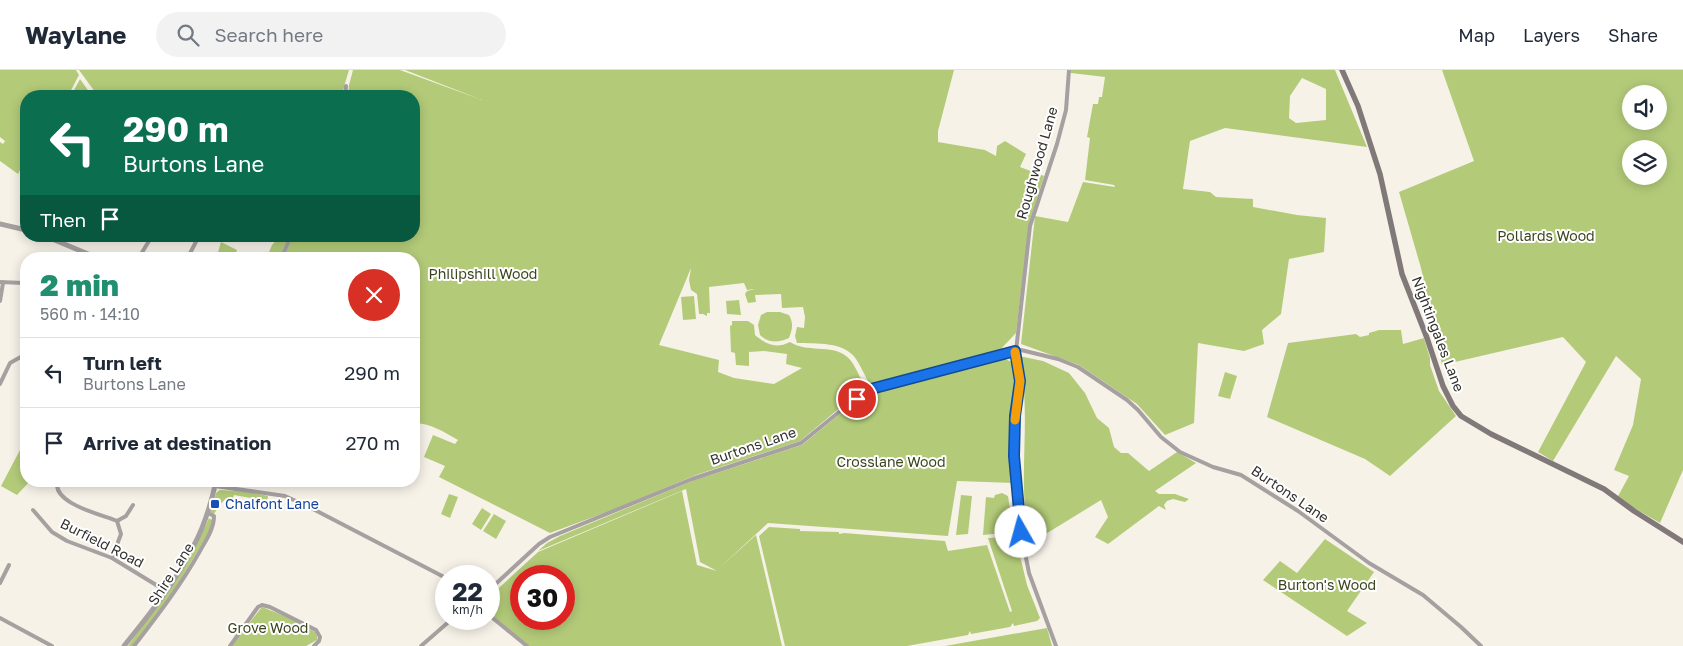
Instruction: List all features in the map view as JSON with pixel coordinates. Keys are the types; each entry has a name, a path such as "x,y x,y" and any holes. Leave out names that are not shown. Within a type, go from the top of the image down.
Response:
{"main road":[{"name":"Nightingales Lane","path":"1342,70 1358,106 1380,174 1402,274 1443,386 1453,406 1461,416 1491,434 1604,489 1634,511 1683,542"}],"street":[{"name":"Roughwood Lane","path":"1056,646 1029,573 1021,532 1014,456 1015,416 1020,381 1015,351 1030,226 1035,207 1046,180 1066,110 1069,70"},
{"path":"346,86 346,90"},
{"path":"0,224 20,229"},
{"path":"59,242 83,252"},
{"path":"0,301 2,283 20,281"},
{"name":"Burtons Lane","path":"500,580 538,544 550,537 692,479 801,443 871,389 1015,351 1030,351 1078,367 1127,400 1161,437 1180,452 1213,467 1241,475 1298,511 1381,571 1423,595 1480,646"},
{"path":"0,384 10,363 20,357"},
{"path":"57,487 61,496 90,512 116,521 126,516 133,506"},
{"name":"Shire Lane","path":"124,646 166,591 194,547 208,513 214,487"},
{"path":"232,487 285,496 435,572"},
{"name":"Burfield Road","path":"33,510 52,532 67,541 112,558 166,591"},
{"name":"Shire Lane","path":"134,646 170,599 211,532 214,516 208,513"},
{"path":"112,558 121,534 116,521"},
{"path":"0,583 10,565"},
{"path":"230,646 258,607 262,605 270,607 318,631 319,641 314,646"},
{"path":"0,618 52,646"},
{"path":"500,624 527,646"},
{"path":"421,646 439,630"}],"green space":[{"path":"0,70 76,70 79,75 71,90 20,90 20,170 18,174 0,161 0,142 3,144 5,141 0,137"},
{"path":"79,70 349,70 343,90 94,90"},
{"name":"Philipshill Wood","path":"353,70 400,70 482,100 405,70 954,70 938,131 938,142 985,150 996,156 997,146 1005,141 1026,154 1020,167 1044,176 1029,224 1016,333 999,351 870,386 851,353 837,346 797,343 795,336 797,327 804,328 805,317 803,307 782,308 781,294 755,295 756,302 748,303 745,294 747,291 755,289 747,290 744,283 709,287 710,313 707,313 707,316 699,314 697,294 691,290 689,280 691,268 659,345 719,360 718,372 734,378 774,384 802,368 786,364 787,354 764,351 749,352 749,366 736,365 735,353 731,352 730,326 732,321 748,321 754,325 755,335 772,345 790,342 804,347 840,352 853,363 861,379 854,384 859,394 800,441 696,475 615,509 550,533 439,477 445,466 424,457 433,435 455,444 458,440 431,426 420,423 420,252 286,252 290,242 420,242 420,90 349,90"},
{"path":"1071,70 1335,70 1367,147 1225,128 1190,141 1183,189 1210,192 1216,197 1253,199 1253,207 1326,218 1324,252 1289,259 1281,314 1262,330 1264,344 1244,351 1198,343 1194,423 1165,435 1137,404 1079,365 1021,344 1035,216 1068,222 1083,182 1115,187 1114,185 1085,180 1090,138 1087,137 1093,104 1098,104 1099,97 1102,97 1105,77 1071,73","holes":["1302,78 1326,89 1326,120 1296,123 1289,118 1290,96"]},
{"name":"Pollards Wood","path":"1442,70 1683,70 1683,470 1660,523 1617,498 1629,476 1614,470 1633,425 1641,379 1616,356 1553,461 1538,452 1586,362 1563,337 1442,365 1421,268 1399,192 1474,161"},
{"path":"80,79 88,90 74,90"},
{"path":"221,242 237,250 236,252 218,252"},
{"path":"275,242 286,242 282,252 269,252"},
{"path":"694,296 696,319 683,320 681,297"},
{"path":"739,300 741,315 727,314 726,301"},
{"path":"767,312 780,312 789,315 792,327 789,338 774,341 767,340 760,335 758,325 761,315"},
{"path":"1379,330 1401,330 1403,344 1424,338 1430,358 1430,365 1439,391 1456,416 1390,476 1365,459 1267,417 1288,343 1356,334 1360,337"},
{"path":"1019,356 1043,361 1069,373 1085,393 1097,418 1109,428 1114,447 1121,453 1128,453 1149,471 1177,452 1196,463 1155,491 1159,494 1175,494 1189,499 1185,502 1173,499 1167,501 1164,505 1166,510 1159,506 1108,544 1095,537 1108,517 1101,500 1031,543 1024,497 1025,406"},
{"name":"Crosslane Wood","path":"1002,357 1013,363 1017,380 1012,456 1014,483 957,481 948,536 768,523 717,570 756,535 782,646 529,646 500,622 500,587 510,578 510,630 575,630 575,565 524,565 538,552 682,491 697,565 717,571 700,562 686,489 538,551 547,543 560,536 692,481 802,445 846,409 871,392"},
{"path":"1225,372 1237,376 1230,399 1218,396"},
{"path":"20,450 20,487 24,487 17,495 1,486"},
{"path":"220,490 250,492 268,496 267,501 234,495 233,498 227,499 222,503 214,514 210,512 216,493"},
{"path":"1002,493 1008,496 1011,517 1009,526 1012,532 983,535 986,497 994,498 995,495"},
{"path":"449,494 458,497 450,518 441,514"},
{"path":"961,495 972,496 968,534 956,535"},
{"path":"482,508 491,514 481,530 472,524"},
{"path":"494,514 506,521 496,539 483,531"},
{"path":"209,518 213,521 209,532 169,599 133,646 128,646 169,589 195,548"},
{"path":"769,527 800,529 800,531 839,532 839,534 945,541 948,551 987,545 1010,612 1012,611 988,538 1010,537 1016,539 1027,585 1040,618 1037,621 1014,626 1013,623 1010,627 971,634 970,631 968,635 907,646 785,646 759,536"},
{"name":"Burton's Wood","path":"1325,539 1374,572 1347,611 1367,623 1347,636 1263,580 1280,561 1297,573"},
{"name":"Grove Wood","path":"262,607 290,618 315,632 317,640 306,646 231,646"},
{"path":"1047,628 1052,646 945,646"}],"slow traffic":[{"path":"1015,352 1020,381 1015,420"}],"place":[{"name":"Chalfont Lane","path":"215,504"}],"route":[{"path":"857,399 871,389 1015,351 1020,381 1015,416 1014,456 1021,532"}]}
